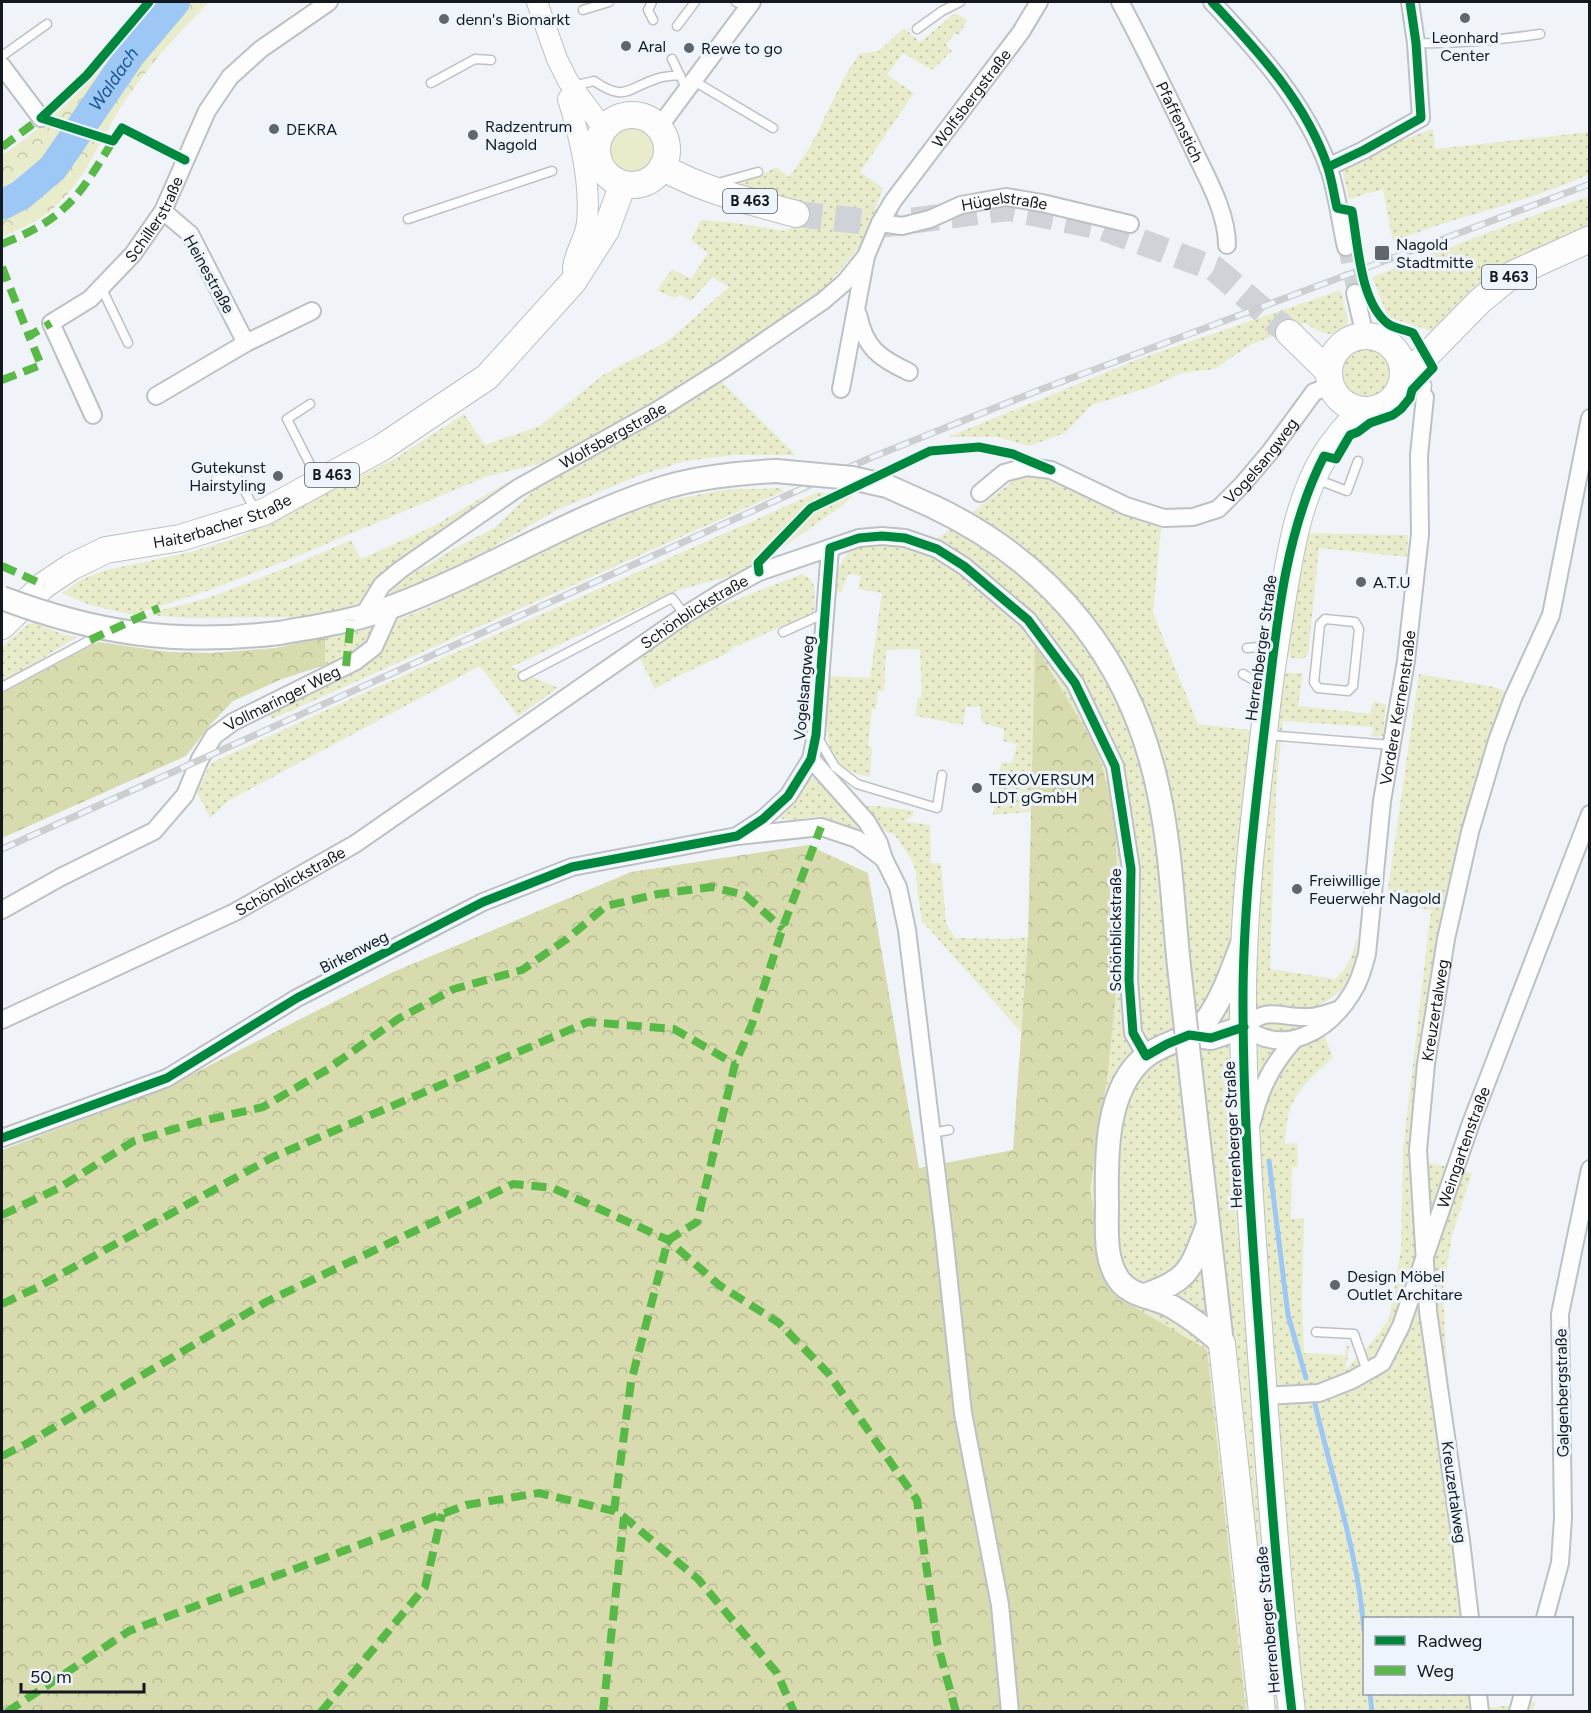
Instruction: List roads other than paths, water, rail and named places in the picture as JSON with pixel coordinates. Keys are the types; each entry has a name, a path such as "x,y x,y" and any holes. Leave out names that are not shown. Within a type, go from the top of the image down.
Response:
{"main road":[{"path":"627,115 644,117 659,127 667,151 662,167 654,177 643,183 623,184 604,171 598,158 598,142 610,122 627,115"},
{"name":"B 463","path":"662,167 704,188 796,214"},
{"name":"Haiterbacher Straße","path":"2,626 44,585 71,567 106,550 180,538 257,514 381,448 487,377 573,282 606,230 623,184"},
{"name":"B 463","path":"1403,362 1420,344 1446,334 1480,301 1513,274 1588,244"},
{"path":"1289,333 1354,340 1376,337 1386,342 1403,362 1400,388 1393,398 1383,406 1372,410 1362,410 1343,403 1332,385 1289,333"},
{"path":"1332,385 1330,361 1335,351 1354,340"},
{"name":"Herrenberger Straße","path":"1319,467 1332,385"},
{"name":"Herrenberger Straße","path":"1292,1712 1263,1396 1248,1141 1244,1027 1246,937 1251,850 1269,689 1288,565 1299,518 1319,467 1343,431 1362,410"},
{"name":"Herrenberger Straße","path":"2,598 49,615 103,629 132,633 182,638 236,638 279,633 392,608 600,511 657,489 740,472 777,471 852,478 887,486 967,523 1029,566 1082,622 1107,658 1126,693 1145,738 1159,794 1262,1712"},
{"path":"1222,1344 1207,1330 1170,1305 1133,1291 1120,1282 1111,1267 1108,1245 1109,1134 1120,1091 1136,1066 1146,1056 1197,1028 1230,973 1246,937"},
{"path":"1197,1028 1211,1038 1244,1027"},
{"path":"1145,1295 1169,1287 1182,1277 1195,1257 1208,1223"}],"street":[{"name":"Schillerstraße","path":"93,415 51,323 102,289 133,254 163,211 207,111 230,77 261,49 329,2"},
{"path":"537,2 557,59 573,89 604,129"},
{"name":"Wolfsbergstraße","path":"841,389 866,256 880,223 893,201 1021,32 1039,2"},
{"name":"Pfaffenstich","path":"1120,2 1150,58 1220,207 1227,245"},
{"path":"1212,2 1259,53 1307,120 1328,167 1346,247"},
{"path":"1328,167 1421,118 1416,43 1410,2"},
{"path":"659,127 687,82 745,4"},
{"path":"2,66 41,118"},
{"path":"573,89 568,99 576,124 588,201 583,242 573,261 573,282"},
{"name":"Hügelstraße","path":"880,223 902,226 930,219 961,205 1006,197 1131,224"},
{"name":"Heinestraße","path":"163,211 190,234 246,343"},
{"name":"Wolfsbergstraße","path":"363,616 382,585 400,570 518,488 658,410 725,368 823,301 845,282 866,256"},
{"path":"1354,340 1355,293"},
{"name":"Wolfsbergstraße","path":"857,307 861,328 870,347 887,362 909,372"},
{"path":"156,396 246,343 312,311"},
{"name":"Vogelsangweg","path":"980,493 1004,473 1027,467 1051,470 1126,506 1164,518 1193,517 1218,509 1270,452 1314,392 1332,385"},
{"name":"Vordere Kernenstraße","path":"1244,1027 1255,1036 1271,1040 1294,1040 1313,1033 1341,1009 1361,976 1367,954 1382,801 1406,661 1420,534 1419,455 1425,397"},
{"name":"Kreuzertalweg","path":"1470,1617 1428,1311 1418,1150 1426,1064 1446,939 1470,832 1497,741 1513,698 1551,615 1590,418"},
{"name":"Schönblickstraße","path":"2,1020 235,912 356,844 685,615 722,592 759,572 859,538 882,537 905,538 937,549 964,566 1028,620 1075,683 1115,766 1131,869 1129,980 1133,1033 1146,1056"},
{"name":"Vogelsangweg","path":"737,836 763,819 788,796 811,759 816,735 830,548"},
{"name":"Vollmaringer Weg","path":"2,910 61,877 154,831 185,795 200,759 214,736 233,722 356,661 374,647 392,608"},
{"path":"811,759 867,822 879,843 898,887 909,939 963,1413 1000,1605 1010,1712"},
{"name":"Weingartenstraße","path":"1263,1396 1319,1392 1352,1380 1382,1363 1401,1326 1471,1122 1590,814"},
{"name":"Birkenweg","path":"2,1138 167,1078 297,998 483,902 572,867 737,836 821,827 857,839 884,859"},
{"path":"1244,1027 1256,1016 1267,1014 1319,1016 1341,1009"},
{"name":"Vordere Kernenstraße","path":"1248,1141 1263,1086 1276,1060 1294,1040"},
{"name":"Galgenbergstraße","path":"1545,1617 1560,1563 1563,1518 1560,1314 1590,1169"},
{"path":"1478,1695 1480,1712"},
{"path":"1518,1712 1523,1695"}],"lane":[{"path":"583,10 609,2"},
{"path":"652,2 648,10 653,20"},
{"path":"677,26 695,2"},
{"path":"917,29 942,10 960,2"},
{"path":"2,56 47,24"},
{"path":"1416,43 1446,44 1540,34"},
{"path":"431,82 475,59 491,60"},
{"path":"672,59 687,82"},
{"path":"573,89 594,81 607,90 619,93 634,90 656,79 687,82 773,128"},
{"path":"408,219 552,171"},
{"path":"704,188 758,172"},
{"path":"102,289 128,343"},
{"path":"1403,362 1427,385 1425,397"},
{"path":"310,404 287,419 320,482"},
{"path":"1319,467 1347,490 1359,461"},
{"path":"216,478 239,480 257,514"},
{"path":"523,676 672,598 685,615"},
{"path":"783,632 825,612"},
{"path":"1325,619 1355,622 1359,629 1353,686 1348,691 1318,688 1314,682 1320,624 1325,619"},
{"path":"2,687 90,640"},
{"path":"1246,648 1275,646"},
{"path":"1242,675 1269,689"},
{"path":"816,735 835,767 857,784 937,808 942,775"},
{"path":"1264,735 1391,745"},
{"path":"931,1133 949,1130"},
{"path":"1316,1332 1354,1334 1367,1371"}],"waterway":[{"name":"Waldach","path":"2,205 21,195 53,168 131,54 175,2"},
{"path":"1269,1161 1288,1315 1306,1378"},
{"path":"1315,1404 1350,1544 1363,1620"},
{"path":"1370,1695 1372,1712"}],"tunnel":[{"path":"796,214 887,224 1008,208 1101,227 1215,269 1289,333"},
{"path":"1346,247 1355,293"}],"railway":[{"path":"2,849 870,458 1037,391 1590,184"}],"place":[{"name":"Leonhard Center","path":"1465,18"},
{"name":"denn's Biomarkt","path":"444,19"},
{"name":"Aral","path":"626,46"},
{"name":"Rewe to go","path":"689,48"},
{"name":"DEKRA","path":"274,129"},
{"name":"Radzentrum Nagold","path":"473,135"},
{"name":"Nagold Stadtmitte","path":"1382,253"},
{"name":"Gutekunst Hairstyling","path":"278,476"},
{"name":"A.T.U","path":"1361,582"},
{"name":"TEXOVERSUM LDT gGmbH","path":"977,788"},
{"name":"Freiwillige Feuerwehr Nagold","path":"1297,889"},
{"name":"Design Möbel Outlet Architare","path":"1335,1285"}]}
